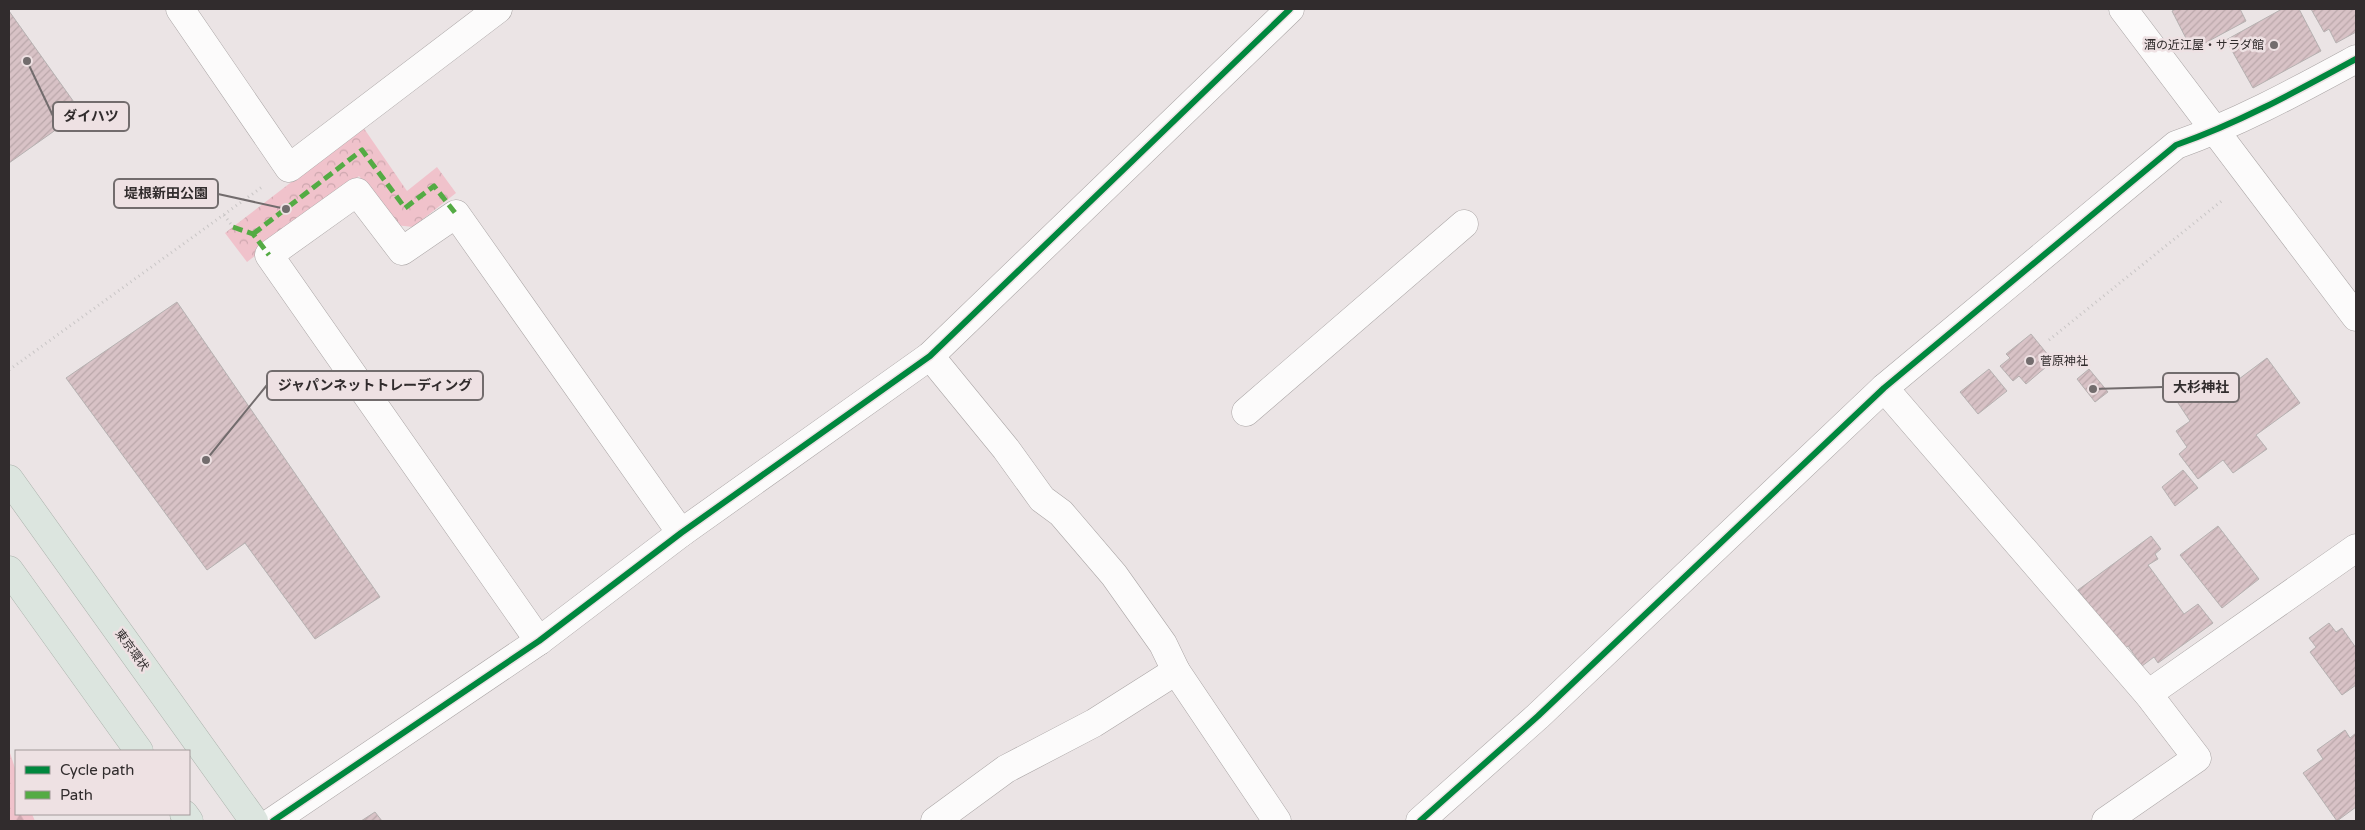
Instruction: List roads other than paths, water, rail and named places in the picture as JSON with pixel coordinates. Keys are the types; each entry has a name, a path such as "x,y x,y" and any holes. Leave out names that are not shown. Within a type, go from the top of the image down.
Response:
{"highway":[{"name":"東京環状","path":"9,480 254,821"},
{"path":"9,570 138,750"}],"street":[{"path":"180,9 289,168 498,9"},
{"path":"273,821 538,641 681,533 930,356 1290,9"},
{"path":"2123,9 2356,317"},
{"path":"1420,821 1538,716 1884,388 2176,145 2215,131 2264,108 2356,59"},
{"path":"538,641 270,255 357,192 402,251 456,214 681,533"},
{"path":"1246,412 1464,224"},
{"path":"930,356 1006,449 1042,499 1061,512 1114,575 1162,644 1176,671 1277,821"},
{"path":"1884,388 2148,694 2197,758 2106,821"},
{"path":"2148,694 2356,548"},
{"path":"935,821 1006,769 1094,723 1176,671"}],"place":[{"name":"酒の近江屋・サラダ館","path":"2274,45"},
{"name":"ダイハツ","path":"27,61"},
{"name":"堤根新田公園","path":"286,209"},
{"name":"菅原神社","path":"2030,361"},
{"name":"大杉神社","path":"2093,389"},
{"name":"ジャパンネットトレーディング","path":"206,460"}]}
